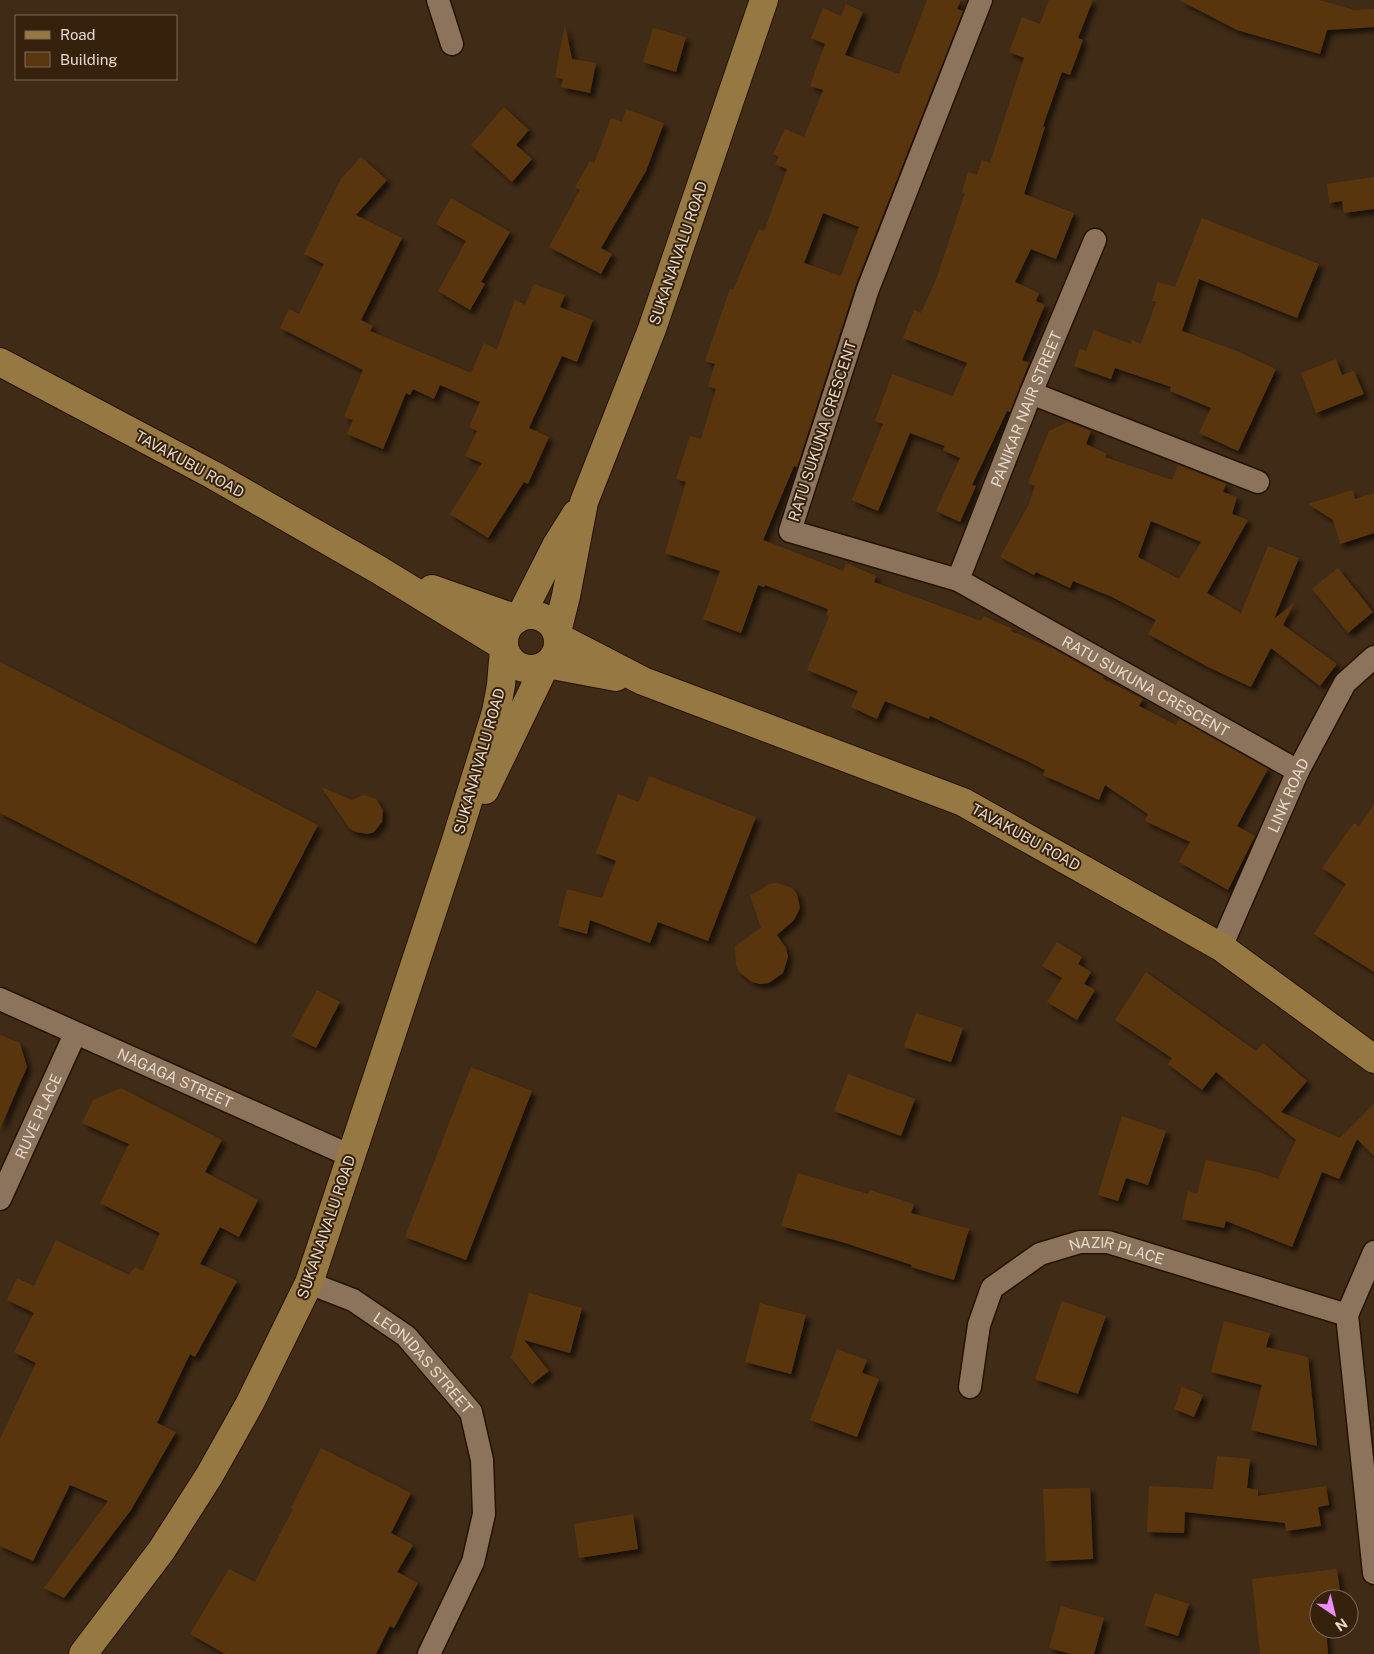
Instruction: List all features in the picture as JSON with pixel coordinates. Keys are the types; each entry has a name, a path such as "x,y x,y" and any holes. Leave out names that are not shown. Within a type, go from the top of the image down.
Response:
{"main road":[{"name":"SUKANAIVALU ROAD","path":"557,635 584,502 652,329 764,0"},
{"name":"TAVAKUBU ROAD","path":"0,362 213,475 379,570 504,647"},
{"name":"SUKANAIVALU ROAD","path":"518,618 560,539 584,502"},
{"name":"TAVAKUBU ROAD","path":"379,570 518,618"},
{"path":"531,615 542,617 550,623 557,635 556,655 546,665 535,670 520,668 508,658 504,647 504,636 508,627 518,618 531,615"},
{"name":"TAVAKUBU ROAD","path":"557,635 642,681 963,802 1221,946 1374,1059"},
{"name":"SUKANAIVALU ROAD","path":"83,1654 161,1551 209,1476 250,1403 309,1283 455,844 496,712 501,685 504,647"},
{"name":"SUKANAIVALU ROAD","path":"455,844 497,767 546,665"},
{"name":"TAVAKUBU ROAD","path":"546,665 642,681"}],"street":[{"path":"438,0 452,44"},
{"name":"RATU SUKUNA CRESCENT","path":"981,0 868,289 790,531 958,580 1298,771"},
{"name":"PANIKAR NAIR STREET","path":"958,580 1031,393 1095,240"},
{"path":"1031,393 1258,482"},
{"name":"LINK ROAD","path":"1221,946 1298,771 1345,683 1374,657"},
{"name":"NAGAGA STREET","path":"0,998 75,1034 351,1156"},
{"name":"RUVE PLACE","path":"0,1199 75,1034"},
{"name":"NAZIR PLACE","path":"970,1387 978,1325 992,1288 1040,1254 1080,1242 1108,1242 1347,1315"},
{"path":"1374,1252 1347,1315 1374,1573"},
{"name":"LEONIDAS STREET","path":"309,1283 353,1300 406,1336 471,1412 482,1460 484,1514 472,1562 429,1654"}],"building":[{"path":"927,0 961,0 957,9 963,11 856,284 797,467 794,466 763,540 843,571 846,563 876,576 874,582 981,621 984,616 1012,629 1011,631 1052,648 1104,677 1103,679 1143,699 1139,706 1176,725 1179,719 1268,769 1237,826 1255,836 1228,890 1179,862 1190,842 1145,821 1148,814 1105,785 1099,800 1043,775 1045,770 1027,761 930,716 929,719 885,701 877,719 851,707 858,691 807,670 829,617 826,615 828,609 765,585 764,587 758,585 741,633 703,619 720,571 665,553 686,482 676,479 690,436 701,439 716,389 708,386 715,364 705,361 730,289 733,290 759,229 764,231 787,169 775,164 779,157 773,154 785,129 804,137 823,90 810,86 825,44 811,38 823,8 841,16 846,4 863,12 845,55 899,74","holes":["823,213 859,227 841,276 804,263"]},
{"path":"1049,0 1093,0 1078,38 1083,40 1070,75 1062,72 1043,126 1045,127 1024,194 1074,213 1056,259 1031,249 1015,282 1039,293 1036,301 1045,305 1022,360 1029,363 1010,412 1007,411 972,485 976,486 960,522 936,511 960,458 943,450 945,446 910,433 878,511 852,500 883,424 875,421 892,374 953,396 967,363 903,338 914,310 921,313 937,277 965,193 962,192 968,172 977,175 982,160 990,163 1024,58 1009,52 1022,17 1040,24"},
{"path":"1179,0 1319,0 1354,10 1374,9 1374,27 1327,30 1320,54 1237,30"},
{"path":"565,25 572,59 596,63 590,93 561,87 563,79 555,77"},
{"path":"653,28 686,37 676,72 643,62"},
{"path":"504,107 529,130 516,145 532,159 512,182 471,145"},
{"path":"626,109 664,123 646,171 601,248 612,254 601,274 549,247 580,190 575,187 590,161 594,164 611,118 622,122"},
{"path":"361,157 387,180 356,215 402,238 361,320 373,326 370,331 471,373 484,343 497,349 515,300 525,305 534,284 565,295 560,307 593,320 577,362 562,356 529,428 549,437 528,484 524,482 488,538 450,514 482,463 465,456 477,431 469,427 480,402 440,385 434,399 413,389 410,395 406,393 383,449 347,434 353,420 344,417 363,370 280,328 289,309 299,314 324,264 304,254 341,179"},
{"path":"1374,177 1374,209 1344,213 1342,201 1329,203 1327,184"},
{"path":"451,198 510,232 481,282 485,284 470,310 438,291 466,241 436,224"},
{"path":"1202,218 1319,264 1297,318 1199,279 1182,331 1237,351 1276,369 1238,451 1199,433 1211,408 1170,391 1171,387 1115,368 1111,379 1074,366 1080,349 1086,351 1094,330 1131,344 1132,340 1141,344 1156,302 1152,301 1158,282 1175,287"},
{"path":"1336,359 1342,375 1354,371 1364,394 1316,413 1301,373"},
{"path":"1068,422 1091,431 1086,444 1107,454 1105,457 1172,480 1178,465 1226,484 1223,492 1237,497 1232,514 1248,520 1207,593 1241,613 1268,546 1299,558 1274,619 1294,603 1283,625 1337,664 1320,686 1271,648 1251,687 1208,667 1148,634 1156,620 1112,597 1073,581 1070,588 1036,572 1034,575 1000,557 1029,504 1035,486 1028,483 1049,431","holes":["1151,521 1201,542 1179,579 1138,557"]},
{"path":"1353,490 1355,499 1374,493 1374,533 1340,544 1333,520 1308,504"},
{"path":"1338,568 1373,612 1348,633 1312,589"},
{"path":"0,662 318,825 256,944 0,813"},
{"path":"649,776 756,817 708,941 658,922 650,943 590,920 587,934 558,926 567,889 602,898 616,861 596,853 618,794 639,802"},
{"path":"321,787 352,800 364,795 376,799 383,810 382,822 374,832 368,834 350,829"},
{"path":"1374,804 1374,972 1314,934 1346,884 1322,868 1354,823 1359,827"},
{"path":"777,883 792,888 797,894 800,908 794,920 777,935 786,948 788,957 783,973 769,983 760,984 752,982 739,972 736,964 735,946 761,928 750,896 769,884"},
{"path":"1057,942 1082,957 1078,964 1091,972 1084,984 1095,990 1077,1020 1047,1002 1062,978 1042,966"},
{"path":"1146,972 1256,1051 1263,1043 1307,1081 1281,1112 1340,1138 1374,1104 1374,1156 1357,1139 1339,1179 1322,1172 1292,1247 1226,1221 1224,1228 1182,1219 1188,1191 1197,1194 1206,1160 1259,1172 1278,1179 1296,1140 1216,1072 1202,1090 1168,1064 1172,1058 1115,1020"},
{"path":"317,990 340,1002 316,1048 292,1036"},
{"path":"916,1013 963,1028 951,1062 904,1047"},
{"path":"0,1035 20,1043 27,1067 0,1129"},
{"path":"471,1067 532,1091 466,1260 405,1237"},
{"path":"848,1074 915,1099 901,1136 834,1111"},
{"path":"121,1088 222,1140 205,1172 258,1200 239,1237 220,1227 200,1264 237,1281 195,1357 190,1354 157,1423 176,1432 131,1510 64,1598 44,1588 108,1501 70,1485 33,1561 0,1546 0,1439 36,1363 14,1352 34,1313 7,1300 17,1278 34,1286 56,1240 129,1275 135,1267 143,1271 160,1233 100,1203 129,1144 82,1123 93,1100"},
{"path":"1122,1116 1166,1131 1148,1185 1126,1178 1118,1201 1098,1195"},
{"path":"798,1173 868,1194 870,1190 914,1204 911,1213 969,1229 954,1280 911,1267 912,1265 842,1242 781,1226"},
{"path":"529,1293 582,1308 570,1353 524,1340 549,1371 532,1384 511,1358"},
{"path":"1062,1301 1106,1316 1078,1394 1035,1379"},
{"path":"760,1303 806,1315 791,1374 745,1362"},
{"path":"1224,1321 1270,1333 1266,1347 1308,1357 1317,1446 1251,1430 1262,1385 1211,1372"},
{"path":"837,1349 867,1360 862,1373 879,1379 857,1437 810,1420"},
{"path":"1182,1387 1203,1395 1194,1417 1174,1409"},
{"path":"321,1448 411,1493 391,1533 413,1545 397,1572 418,1583 394,1628 390,1626 376,1654 225,1654 190,1634 229,1569 255,1582 293,1509 291,1508"},
{"path":"1217,1456 1250,1459 1247,1488 1258,1490 1258,1496 1326,1486 1329,1505 1318,1507 1321,1526 1286,1531 1285,1523 1185,1512 1184,1533 1147,1532 1149,1486 1213,1489"},
{"path":"1090,1488 1093,1559 1046,1561 1043,1489"},
{"path":"633,1514 638,1549 579,1558 574,1524"},
{"path":"1337,1569 1340,1589 1309,1589 1309,1639 1327,1639 1328,1654 1260,1654 1252,1579"},
{"path":"1155,1593 1189,1604 1178,1636 1144,1625"},
{"path":"1061,1606 1104,1618 1094,1654 1071,1654 1049,1648"}]}
